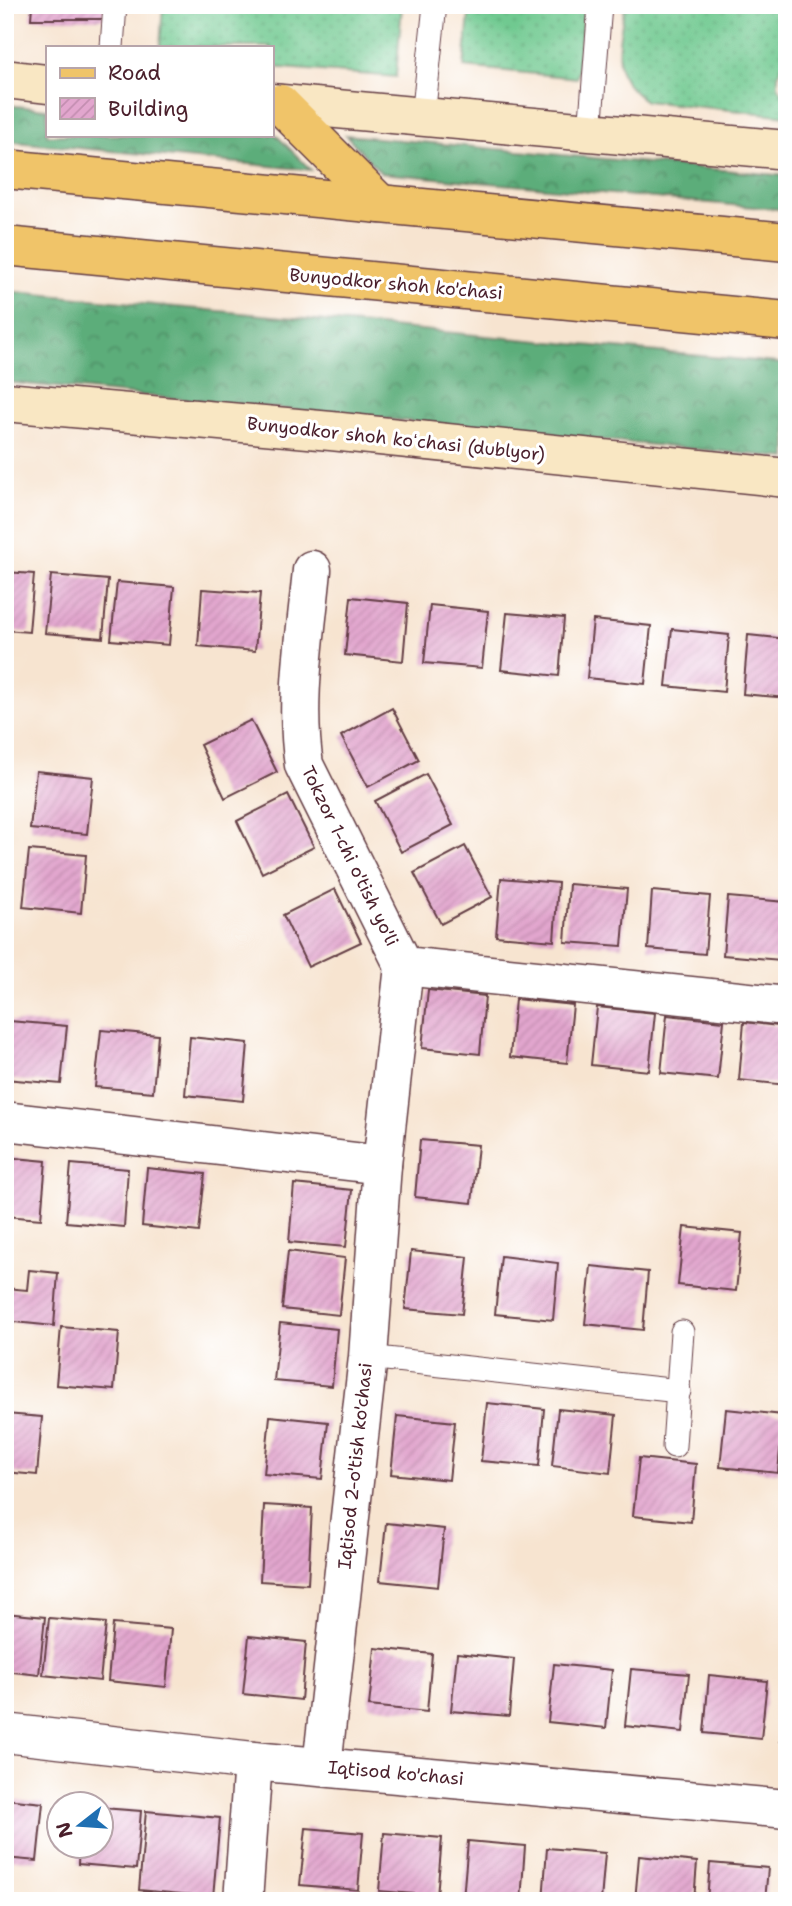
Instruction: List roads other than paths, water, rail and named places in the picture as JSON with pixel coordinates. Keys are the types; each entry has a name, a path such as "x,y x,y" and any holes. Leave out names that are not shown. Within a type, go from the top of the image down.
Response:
{"main road":[{"path":"276,104 380,204"},
{"path":"5,169 787,242"},
{"name":"Bunyodkor shoh ko'chasi","path":"5,246 787,321"}],"street":[{"path":"5,79 46,84"},
{"path":"276,104 787,150"},
{"name":"Bunyodkor shoh koʻchasi (dublyor)","path":"5,402 331,431 787,478"},
{"name":"Tokzor 1-chi o'tish yo'li","path":"312,570 299,704 299,731 304,765 404,966 787,1006"},
{"name":"Iqtisod 2-o'tish ko'chasi","path":"322,1766 368,1357 382,1165 404,966"},
{"path":"5,1121 382,1165"},
{"name":"Iqtisod ko'chasi","path":"5,1733 253,1761 787,1809"},
{"path":"243,1901 253,1761"}],"lane":[{"path":"112,46 115,5"},
{"path":"423,117 435,5"},
{"path":"590,132 600,5"},
{"path":"674,1446 682,1332"},
{"path":"368,1357 679,1391"}]}
